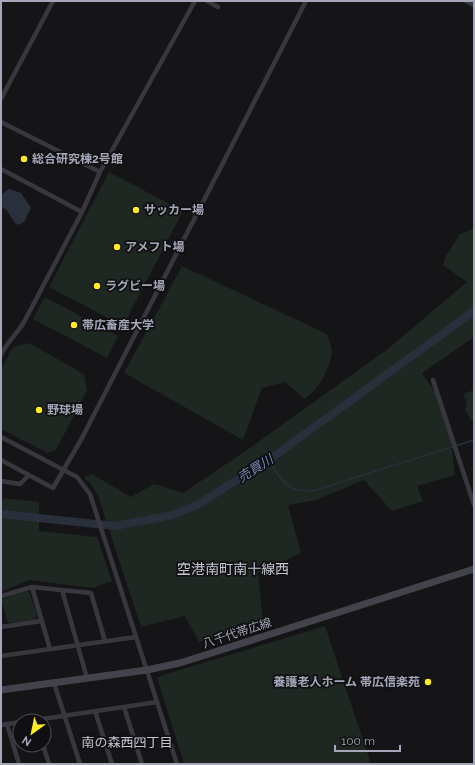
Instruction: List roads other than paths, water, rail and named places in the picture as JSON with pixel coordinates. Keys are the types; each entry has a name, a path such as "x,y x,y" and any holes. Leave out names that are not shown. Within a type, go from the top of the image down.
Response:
{"main road":[{"name":"八千代帯広線","path":"1,690 147,670 198,657 474,569"}],"street":[{"path":"1,99 53,1"},
{"path":"1,355 11,337 18,332 82,212 100,172 195,1"},
{"path":"207,1 218,7"},
{"path":"1,460 53,488 86,432 306,1"},
{"path":"466,1 474,5"},
{"path":"1,122 100,172"},
{"path":"1,169 82,212"},
{"path":"433,380 474,505"},
{"path":"1,437 77,477 86,487 98,515 177,764"},
{"path":"1,481 20,484 29,475"},
{"path":"1,596 32,587 91,593 106,641"},
{"path":"32,587 50,649"},
{"path":"62,590 88,678"},
{"path":"1,627 41,621"},
{"path":"1,656 136,637"},
{"path":"54,683 80,764"},
{"path":"52,717 157,702"},
{"path":"124,707 142,764"},
{"path":"95,711 112,764"},
{"path":"1,725 12,723"},
{"path":"7,724 19,764"},
{"path":"46,753 49,764"}],"water":[{"path":"9,189 21,193 31,208 24,222 18,225 14,222 6,209 1,208 1,195"}],"waterway":[{"name":"売買川","path":"1,514 115,526 172,515 197,505 269,460 474,311"},
{"path":"269,460 278,475 287,485 292,488 306,491 316,490 474,440"}],"place":[{"name":"総合研究棟2号館","path":"24,159"},
{"name":"サッカー場","path":"136,210"},
{"name":"アメフト場","path":"117,247"},
{"name":"ラグビー場","path":"97,286"},
{"name":"帯広畜産大学","path":"74,325"},
{"name":"野球場","path":"39,410"},
{"name":"養護老人ホーム 帯広信楽苑","path":"428,682"}],"district":[{"name":"空港南町南十線西","path":"233,569"},
{"name":"南の森西四丁目","path":"127,742"}]}
